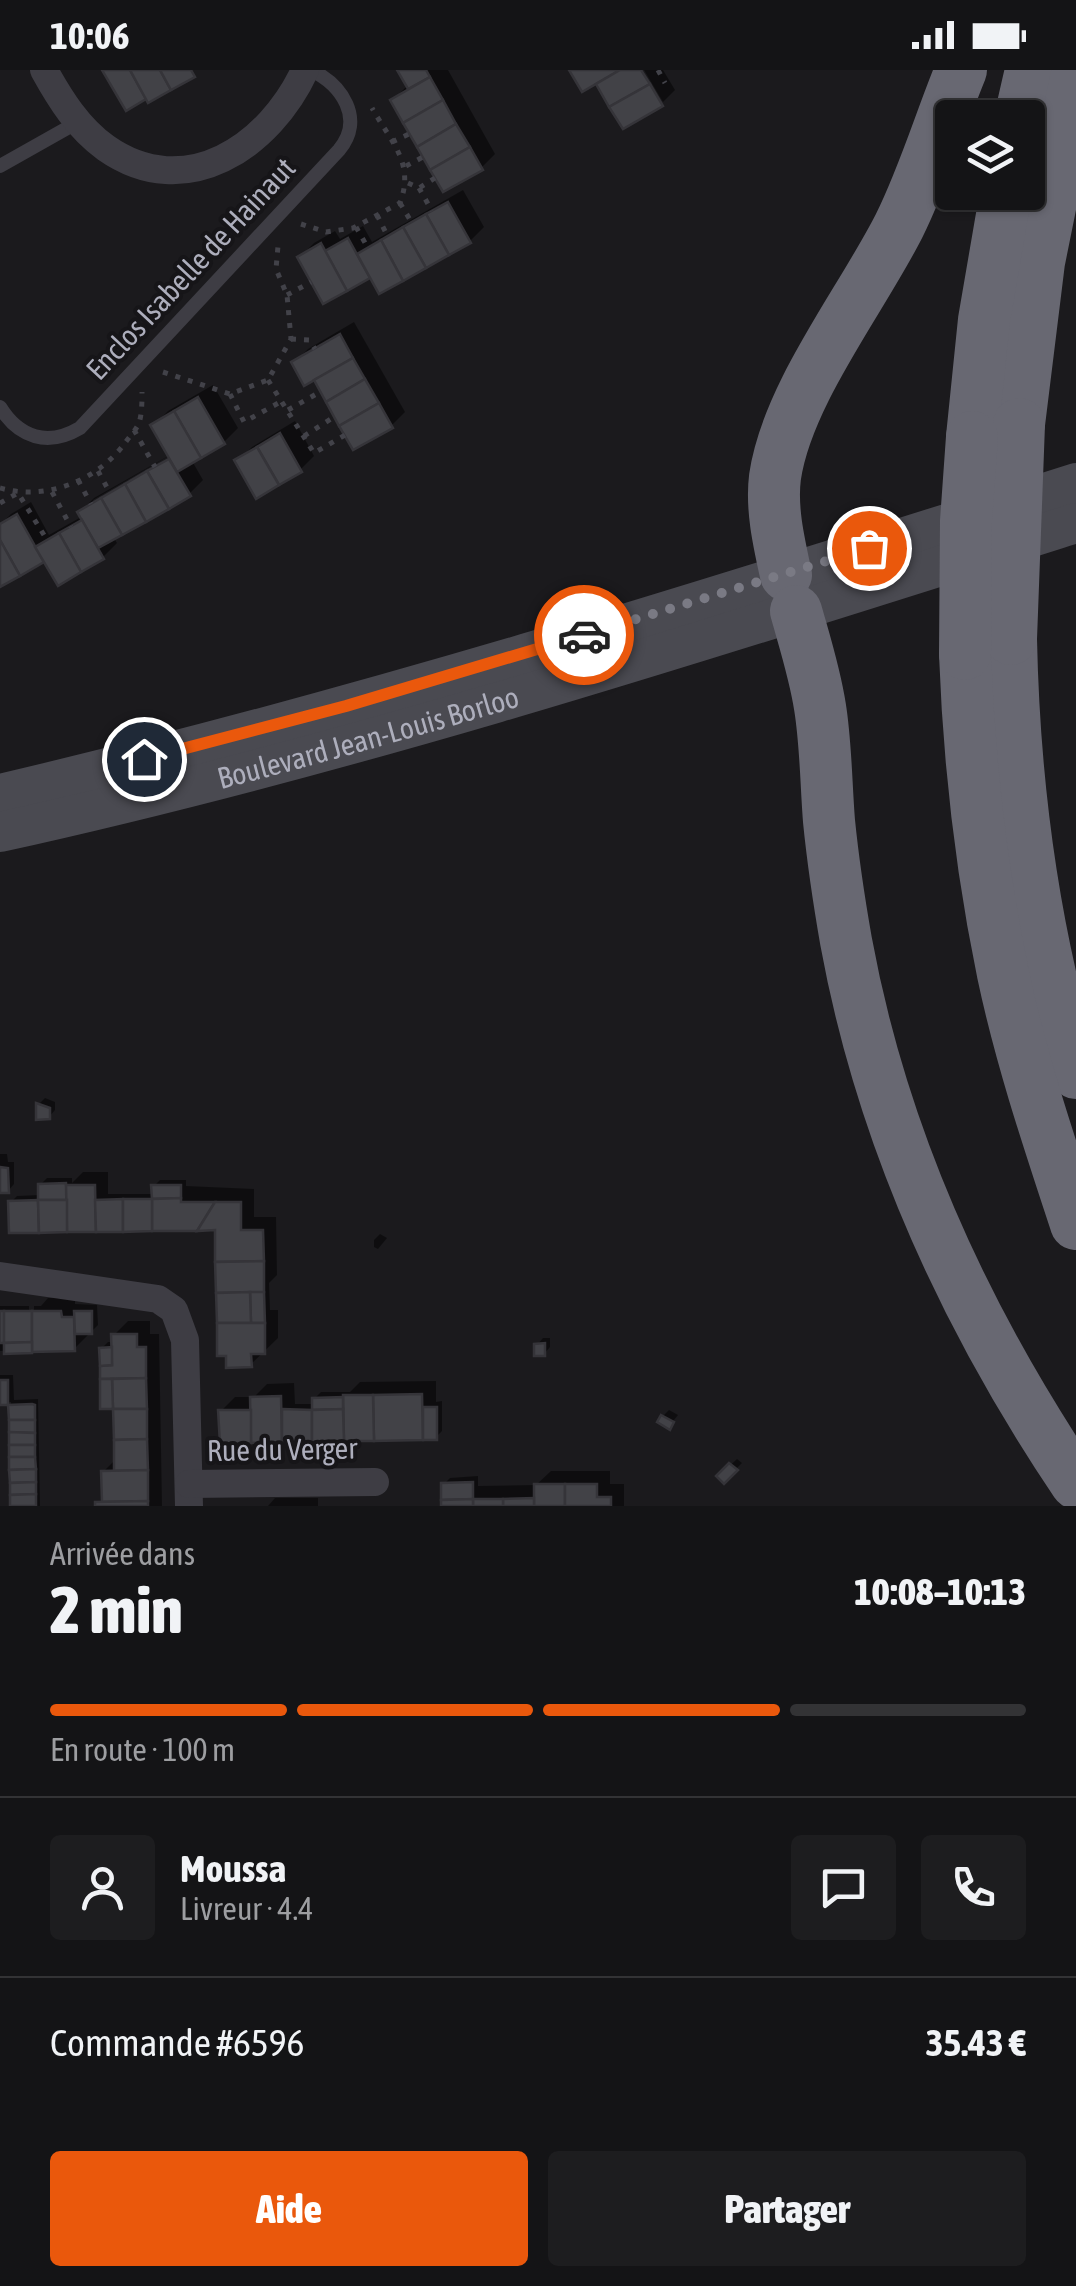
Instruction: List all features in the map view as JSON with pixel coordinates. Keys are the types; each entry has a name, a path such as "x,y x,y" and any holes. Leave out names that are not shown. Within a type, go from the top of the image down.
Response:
{"highway":[{"path":"961,70 900,224 810,383 788,434 775,478 774,499 791,593 821,710 829,820 846,943 884,1096 926,1210 971,1308 1033,1418 1076,1484"},
{"path":"1024,100 1031,70"},
{"path":"995,430 1039,262 1076,78"},
{"path":"1003,210 984,320 995,430 988,647 975,804 997,942 1024,1058 1076,1224"},
{"path":"988,647 1016,749 1028,858 1049,972 1076,1073"}],"main road":[{"name":"Boulevard Jean-Louis Borloo","path":"0,832 279,763 791,593 1076,483"},
{"name":"Boulevard Jean-Louis Borloo","path":"0,794 1076,523"}],"street":[{"path":"44,70 78,122 102,146 133,162 163,168 222,160 256,139 288,104 308,70"},
{"name":"Rue du Verger","path":"0,1276 158,1299 174,1310 186,1340 189,1495 375,1482"}],"lane":[{"name":"Enclos Isabelle de Hainaut","path":"0,407 11,424 42,439 70,434 90,419 345,143 350,116 344,98 327,78 308,70"},
{"path":"0,166 78,122"}],"path":[{"path":"658,70 665,82"},
{"path":"288,226 306,224 326,232 356,226 400,203 408,184 406,166 368,100"},
{"path":"392,142 409,134"},
{"path":"406,166 423,157"},
{"path":"419,188 435,178"},
{"path":"408,184 419,188 432,210"},
{"path":"400,203 412,223"},
{"path":"377,216 388,236"},
{"path":"356,226 368,248"},
{"path":"0,488 18,493 52,492 114,458 139,424 140,366 230,394 268,380 291,339 287,294 276,269 278,243 283,234"},
{"path":"287,294 311,282"},
{"path":"291,339 309,340 315,348"},
{"path":"268,380 314,453 344,435"},
{"path":"288,410 320,392"},
{"path":"230,394 244,422 282,401"},
{"path":"304,436 334,418"},
{"path":"134,430 155,467"},
{"path":"98,470 110,493"},
{"path":"78,480 91,504"},
{"path":"52,492 71,527"},
{"path":"0,504 18,493"},
{"path":"18,493 47,540"}],"building":[{"path":"102,70 130,70 146,99 126,111"},
{"path":"130,70 160,70 171,90 148,103"},
{"path":"160,70 191,70 195,77 171,90"},
{"path":"397,70 426,70 430,77 408,89"},
{"path":"569,70 620,70 582,92"},
{"path":"620,70 641,70 650,84 609,107 596,84"},
{"path":"430,77 443,100 403,123 390,100"},
{"path":"650,84 663,106 623,129 609,107"},
{"path":"443,100 456,124 417,147 403,123"},
{"path":"456,124 470,147 430,170 417,147"},
{"path":"470,147 483,170 443,192 430,170"},
{"path":"448,202 471,243 449,255 426,214"},
{"path":"426,214 449,255 426,268 403,227"},
{"path":"403,227 426,268 403,281 381,240"},
{"path":"348,238 370,278 347,291 325,251"},
{"path":"381,240 403,281 379,294 357,254"},
{"path":"321,243 347,291 323,304 297,257"},
{"path":"340,334 353,358 304,386 291,362"},
{"path":"353,358 365,379 326,402 314,380"},
{"path":"365,379 379,403 339,426 326,402"},
{"path":"198,397 225,444 201,458 174,411"},
{"path":"379,403 393,428 353,450 339,426"},
{"path":"174,411 201,458 177,472 150,425"},
{"path":"280,433 302,472 279,485 257,447"},
{"path":"257,447 279,485 256,499 234,460"},
{"path":"169,459 191,496 169,509 147,471"},
{"path":"147,471 169,509 146,522 125,484"},
{"path":"125,484 146,522 122,535 101,498"},
{"path":"101,498 122,535 98,548 77,512"},
{"path":"17,514 44,562 20,576 0,540 0,524"},
{"path":"82,520 104,559 81,572 59,533"},
{"path":"59,533 81,572 58,586 35,547"},
{"path":"0,540 20,576 0,587"},
{"path":"36,1103 50,1108 50,1119 36,1120"},
{"path":"0,1167 8,1168 9,1193 0,1193"},
{"path":"66,1183 67,1200 38,1200 38,1184"},
{"path":"66,1185 95,1185 96,1232 67,1232"},
{"path":"151,1185 181,1185 181,1198 152,1199"},
{"path":"181,1198 181,1202 215,1202 197,1231 152,1231 152,1199"},
{"path":"123,1199 123,1232 96,1232 95,1200"},
{"path":"123,1199 152,1199 152,1231 123,1232"},
{"path":"38,1200 39,1233 9,1233 8,1201"},
{"path":"38,1200 67,1200 67,1232 39,1233"},
{"path":"215,1202 241,1202 241,1230 263,1230 264,1261 215,1262 215,1230 197,1231"},
{"path":"264,1261 264,1292 216,1293 215,1262"},
{"path":"250,1292 264,1292 265,1323 251,1323"},
{"path":"250,1292 251,1323 217,1323 216,1293"},
{"path":"0,1311 4,1311 4,1343 0,1343"},
{"path":"4,1311 32,1311 32,1342 4,1343"},
{"path":"32,1311 61,1311 62,1317 74,1317 75,1351 32,1352"},
{"path":"74,1311 92,1311 92,1334 75,1334"},
{"path":"217,1323 265,1323 265,1354 251,1354 252,1367 226,1368 226,1356 217,1356"},
{"path":"111,1334 137,1334 137,1347 146,1347 146,1378 100,1379 100,1366 112,1365"},
{"path":"32,1342 32,1353 4,1354 4,1343"},
{"path":"545,1343 545,1356 534,1356 534,1344"},
{"path":"112,1347 112,1365 100,1366 99,1348"},
{"path":"146,1378 147,1409 113,1409 112,1379"},
{"path":"100,1379 112,1379 113,1409 100,1409"},
{"path":"0,1380 8,1380 8,1405 0,1405"},
{"path":"422,1394 423,1440 374,1441 373,1395"},
{"path":"343,1395 373,1395 374,1441 344,1441"},
{"path":"281,1396 282,1442 251,1443 250,1397"},
{"path":"343,1397 343,1409 312,1410 312,1398"},
{"path":"32,1404 35,1420 9,1420 8,1405"},
{"path":"423,1407 437,1407 437,1440 423,1440"},
{"path":"113,1409 147,1409 147,1439 114,1440"},
{"path":"282,1409 312,1410 312,1442 282,1442"},
{"path":"343,1409 344,1441 312,1442 312,1410"},
{"path":"218,1410 251,1410 251,1443 220,1444"},
{"path":"661,1415 674,1422 670,1430 657,1422"},
{"path":"9,1420 35,1420 35,1433 9,1432"},
{"path":"9,1432 35,1433 35,1445 9,1445"},
{"path":"147,1439 148,1470 114,1471 114,1440"},
{"path":"9,1445 35,1445 35,1457 9,1457"},
{"path":"9,1457 35,1457 36,1469 9,1470"},
{"path":"729,1463 738,1470 724,1484 716,1476"},
{"path":"36,1469 36,1482 10,1483 9,1470"},
{"path":"148,1470 148,1501 102,1502 101,1471"},
{"path":"36,1482 36,1494 10,1495 10,1483"},
{"path":"473,1482 473,1499 441,1500 441,1483"},
{"path":"534,1484 565,1484 565,1506 534,1506"},
{"path":"565,1484 597,1484 597,1497 611,1497 611,1506 565,1506"},
{"path":"36,1494 36,1506 10,1506 10,1495"},
{"path":"534,1498 534,1506 503,1506 503,1499"},
{"path":"473,1499 503,1499 503,1506 473,1506"},
{"path":"473,1499 473,1506 441,1506 441,1500"},
{"path":"148,1501 148,1506 95,1506 95,1502"}],"way so far":[{"path":"584,635 869,548"}],"route":[{"path":"144,759 346,706 584,635"}]}
